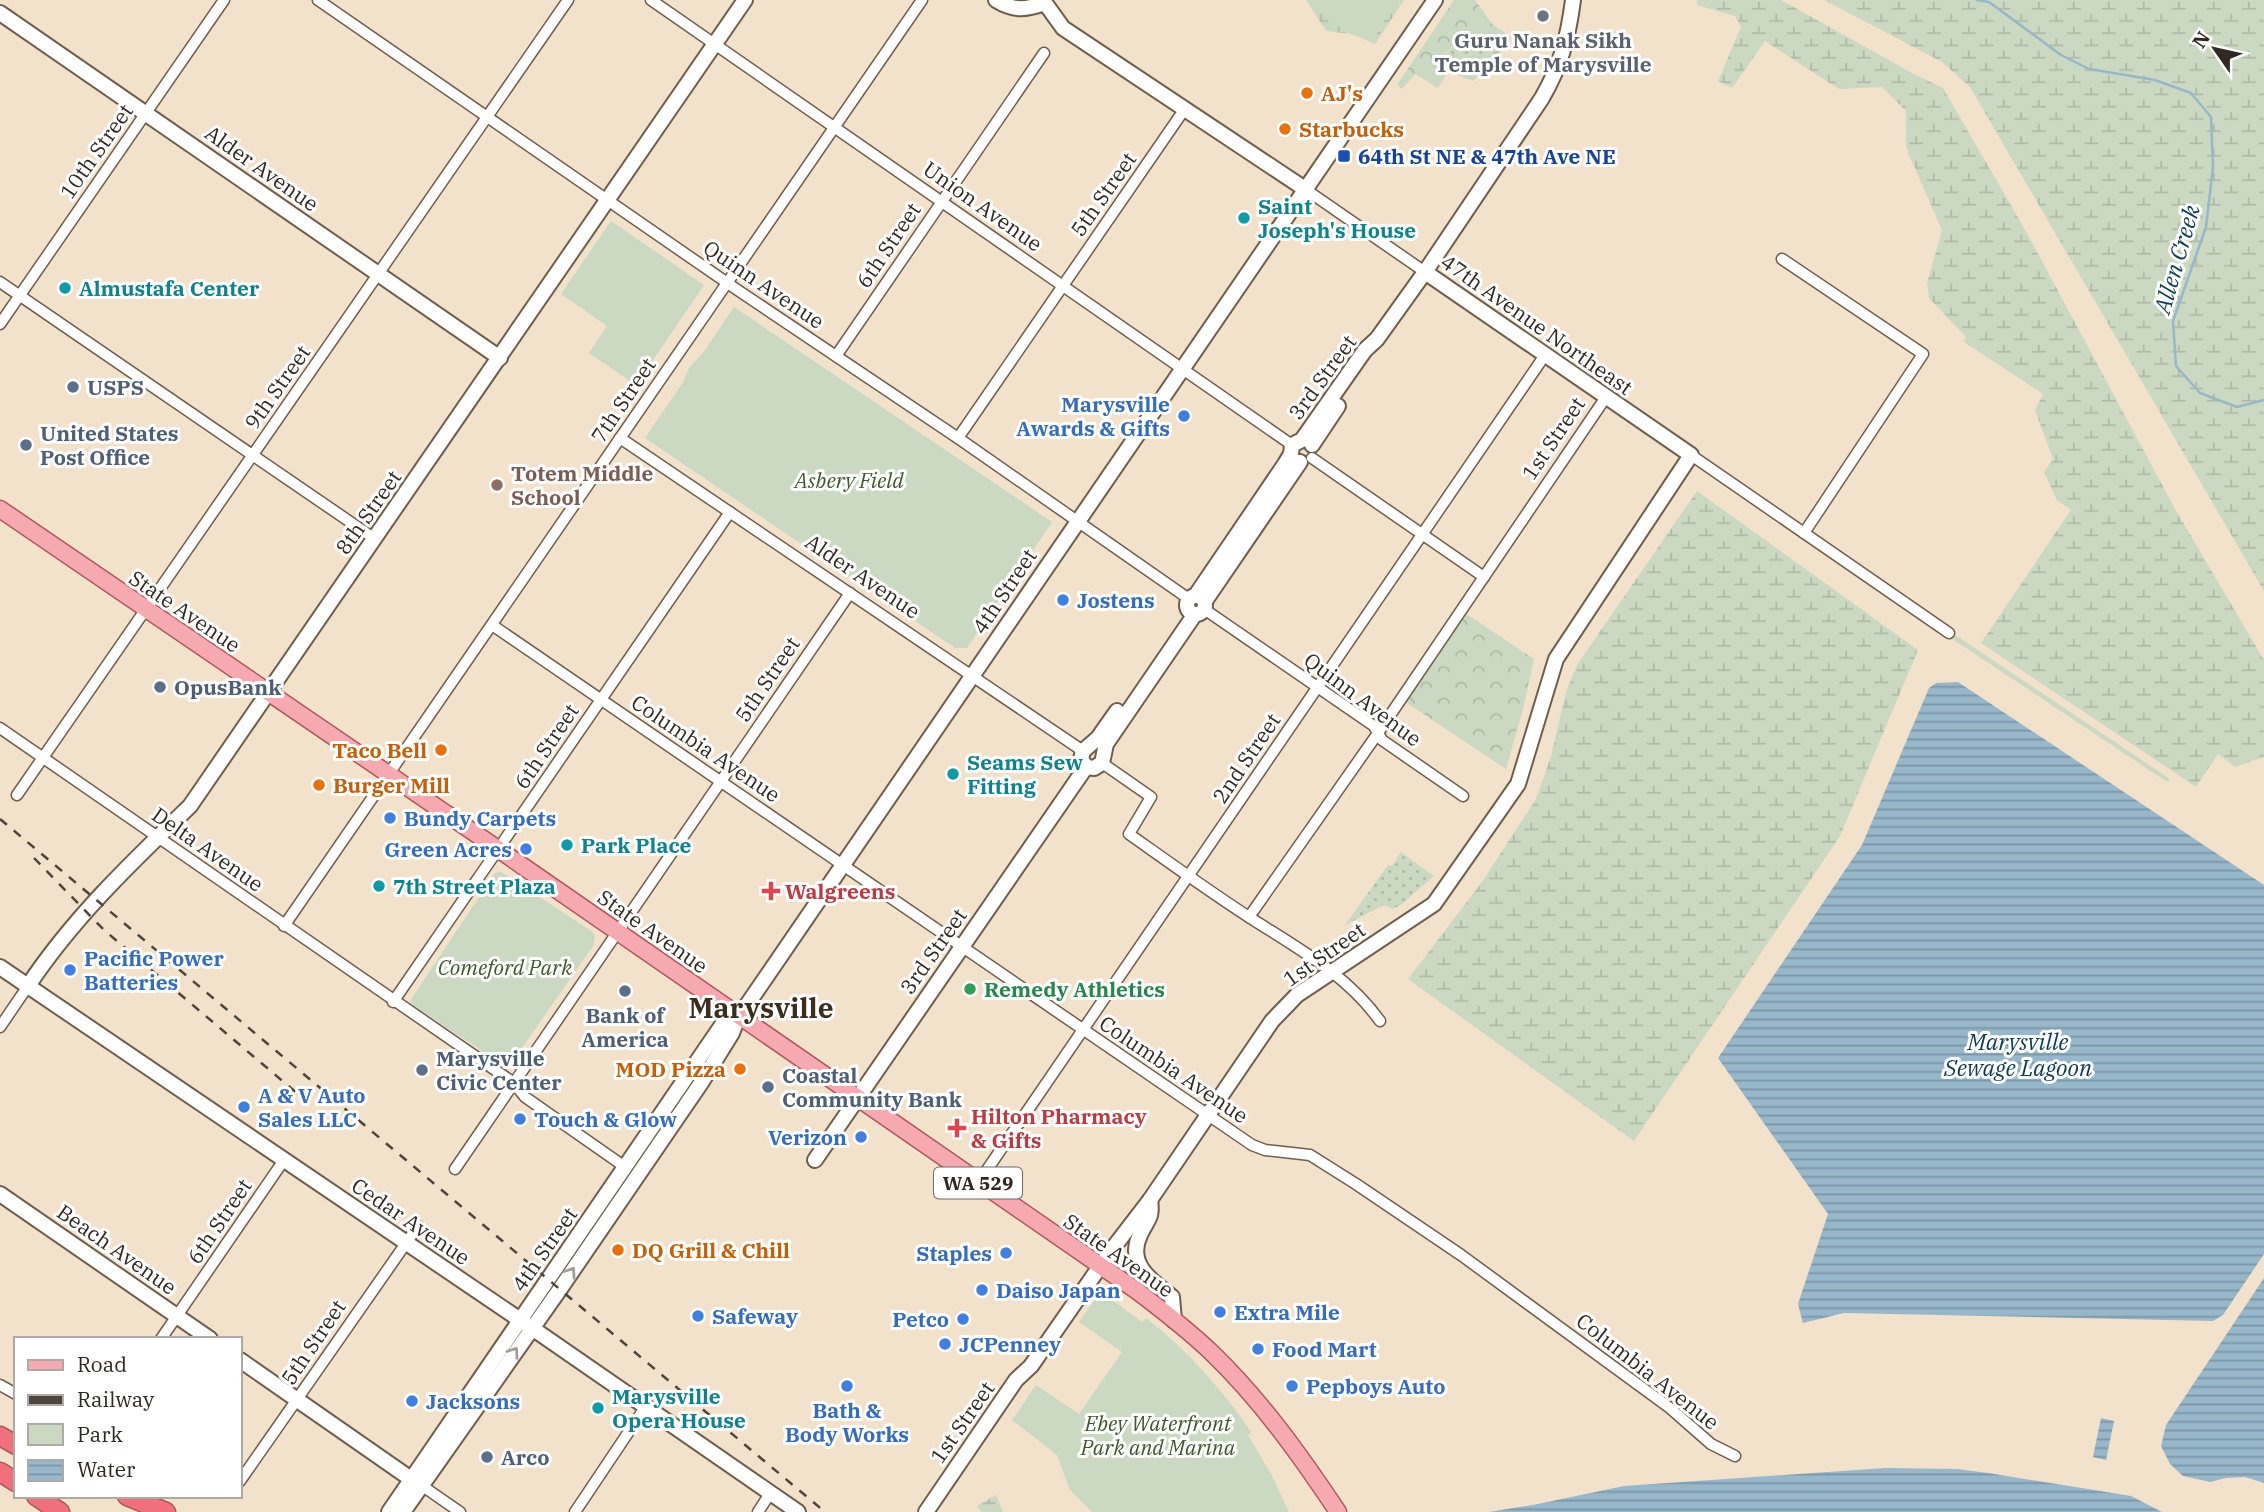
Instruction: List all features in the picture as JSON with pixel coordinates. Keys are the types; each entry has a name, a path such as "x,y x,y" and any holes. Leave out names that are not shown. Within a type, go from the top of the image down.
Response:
{"highway":[{"path":"39,1498 60,1512"},
{"path":"132,1498 166,1512"}],"main road":[{"name":"State Avenue","path":"0,509 1137,1291 1211,1352 1275,1423 1338,1512"}],"street":[{"name":"10th Street","path":"0,324 224,0"},
{"name":"Quinn Avenue","path":"318,0 1318,687 1374,726 1382,740 1463,796"},
{"name":"9th Street","path":"17,795 568,0"},
{"name":"Union Avenue","path":"651,0 1484,577"},
{"name":"8th Street","path":"0,1027 52,949 84,911 190,806 745,0"},
{"name":"7th Street","path":"284,926 922,0"},
{"name":"47th Avenue Northeast","path":"996,0 1010,9 1027,9 1044,2 1063,28 1305,189 1949,634"},
{"name":"4th Street","path":"525,1324 606,1222 701,1083 732,1033 738,1017 1435,0"},
{"name":"3rd Street","path":"815,1160 1086,767 1094,768 1098,738 1196,605 1302,451 1365,350 1377,339 1425,272 1542,98 1556,74 1568,35 1573,0"},
{"name":"Alder Avenue","path":"0,13 500,358"},
{"name":"6th Street","path":"836,356 1044,53"},
{"name":"5th Street","path":"958,438 1184,110"},
{"path":"1782,259 1923,354 1804,533"},
{"path":"0,282 375,539"},
{"name":"2nd Street","path":"978,1183 1545,355"},
{"name":"1st Street","path":"1249,918 1606,397"},
{"name":"Alder Avenue","path":"620,438 972,676 1094,753 1151,797 1129,835 1249,918 1334,971"},
{"name":"1st Street","path":"926,1512 1016,1380 1031,1366 1100,1266 1150,1200 1272,1021 1297,995 1434,904 1518,784 1556,659 1691,455"},
{"name":"6th Street","path":"393,1002 730,512"},
{"name":"5th Street","path":"455,1168 850,593"},
{"name":"Columbia Avenue","path":"492,625 1252,1145 1265,1150 1310,1156 1356,1184 1461,1255 1670,1408 1711,1444 1735,1456"},
{"name":"Delta Avenue","path":"0,728 393,1002 514,1083"},
{"name":"Cedar Avenue","path":"0,967 798,1512"},
{"path":"1334,971 1361,997 1380,1021"},
{"name":"4th Street","path":"389,1512 416,1482 525,1324 625,1167 722,1025 738,1017"},
{"path":"514,1083 525,1097 629,1169 630,1174 609,1208 606,1222"},
{"name":"6th Street","path":"162,1337 284,1160"},
{"name":"Beach Avenue","path":"0,1194 207,1337"},
{"path":"1150,1200 1152,1214 1139,1235 1136,1258 1140,1269 1172,1297 1174,1321"},
{"name":"5th Street","path":"242,1478 404,1242 418,1226"},
{"path":"242,1361 460,1512"},
{"path":"575,1512 646,1406"},
{"name":"4th Street","path":"403,1512 416,1482"},
{"path":"758,1512 771,1492"}],"green space":[{"path":"1306,0 1404,0 1375,44 1352,34 1326,31"},
{"path":"1317,0 1392,0 1377,22 1377,41"},
{"path":"1454,0 1475,0 1492,24 1511,37 1499,54 1470,44 1458,44 1443,56 1448,72 1438,88 1415,74 1402,89 1397,85"},
{"path":"1697,0 1781,0 1943,88 2028,235 2175,509 2264,660 2264,757 2235,767 2218,754 2196,787 1981,643 2071,510 2057,500 2044,472 2053,459 2035,410 2043,394 1964,342 1966,337 1929,298 1927,283 1942,230 1906,146 1906,111 1882,87 1839,89 1765,41 1732,88 1718,81 1741,27 1735,16 1697,5"},
{"path":"1824,0 2264,0 2264,591 1970,87 1942,62"},
{"path":"1461,42 1499,54 1473,81 1448,72 1443,57"},
{"path":"611,221 704,285 636,385 589,353 607,326 561,294"},
{"name":"Asbery Field","path":"734,307 1052,522 967,648 955,648 645,438 683,382 689,368 705,350"},
{"path":"1697,491 1918,650 1840,836 1634,1141 1408,979 1482,882 1536,799 1551,756 1566,692 1577,665"},
{"path":"1465,613 1534,659 1506,769 1404,701"},
{"path":"1954,634 2170,779 2167,782 1951,638"},
{"path":"1401,852 1434,876 1393,909 1384,905 1345,925 1388,865 1392,866"},
{"name":"Comeford Park","path":"501,872 593,932 595,937 593,946 508,1068 410,1001 495,873"},
{"name":"Ebey Waterfront Park and Marina","path":"1107,1296 1142,1322 1146,1318 1161,1330 1216,1385 1251,1432 1248,1435 1289,1512 1092,1512 1070,1490 1057,1455 1012,1420 1036,1385 1079,1414 1122,1352 1079,1322 1094,1301"},
{"path":"996,1495 1003,1512 981,1512 977,1506"}],"water":[{"name":"Marysville Sewage Lagoon","path":"1958,682 2264,885 2264,1254 2223,1315 2213,1321 1844,1313 1803,1323 1798,1304 1828,1214 1718,1058 1862,845 1929,688 1936,683"},
{"path":"2264,1278 2264,1483 2245,1477 2210,1482 2183,1476 2170,1464 2161,1446 2166,1425"},
{"path":"2101,1418 2114,1421 2106,1460 2093,1457"},
{"path":"1885,1468 1957,1469 1988,1473 2131,1496 2162,1512 1489,1512 1624,1486"}],"waterway":[{"name":"Allen Creek","path":"1977,0 1989,2 2061,55 2089,69 2155,80 2191,93 2211,117 2213,167 2206,227 2173,321 2176,366 2200,393 2237,407 2264,400"}],"railway":[{"path":"0,819 825,1512"},
{"path":"34,858 104,930 305,1100"}],"place":[{"name":"Guru Nanak Sikh Temple of Marysville","path":"1543,16"},
{"name":"AJ's","path":"1307,93"},
{"name":"Starbucks","path":"1285,129"},
{"name":"64th St NE & 47th Ave NE","path":"1344,156"},
{"name":"Saint Joseph's House","path":"1244,218"},
{"name":"Almustafa Center","path":"65,288"},
{"name":"USPS","path":"73,387"},
{"name":"Marysville Awards & Gifts","path":"1184,416"},
{"name":"United States Post Office","path":"26,445"},
{"name":"Totem Middle School","path":"497,485"},
{"name":"Jostens","path":"1063,600"},
{"name":"OpusBank","path":"160,687"},
{"name":"Taco Bell","path":"441,750"},
{"name":"Seams Sew Fitting","path":"953,774"},
{"name":"Burger Mill","path":"319,785"},
{"name":"Bundy Carpets","path":"390,818"},
{"name":"Park Place","path":"567,845"},
{"name":"Green Acres","path":"526,849"},
{"name":"7th Street Plaza","path":"379,886"},
{"name":"Walgreens","path":"771,891"},
{"name":"Pacific Power Batteries","path":"70,970"},
{"name":"Remedy Athletics","path":"970,989"},
{"name":"Bank of America","path":"625,991"},
{"name":"MOD Pizza","path":"740,1069"},
{"name":"Marysville Civic Center","path":"422,1070"},
{"name":"Coastal Community Bank","path":"768,1087"},
{"name":"A & V Auto Sales LLC","path":"244,1107"},
{"name":"Touch & Glow","path":"520,1119"},
{"name":"Hilton Pharmacy & Gifts","path":"957,1128"},
{"name":"Verizon","path":"861,1137"},
{"name":"DQ Grill & Chill","path":"618,1250"},
{"name":"Staples","path":"1006,1253"},
{"name":"Daiso Japan","path":"982,1290"},
{"name":"Extra Mile","path":"1220,1312"},
{"name":"Safeway","path":"698,1316"},
{"name":"Petco","path":"963,1319"},
{"name":"JCPenney","path":"945,1344"},
{"name":"Food Mart","path":"1258,1349"},
{"name":"Bath & Body Works","path":"847,1386"},
{"name":"Pepboys Auto","path":"1292,1386"},
{"name":"Jacksons","path":"412,1401"},
{"name":"Marysville Opera House","path":"598,1408"},
{"name":"Arco","path":"487,1457"}],"district":[{"name":"Marysville","path":"761,1007"}]}
